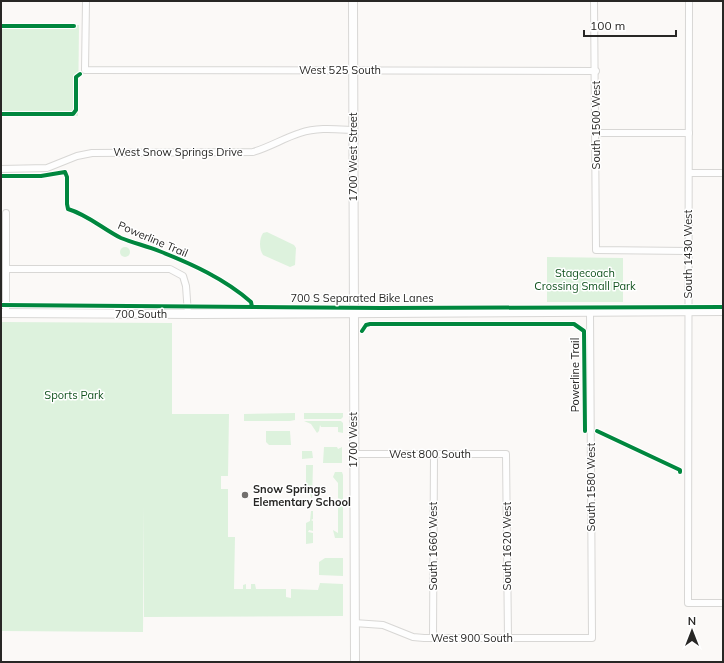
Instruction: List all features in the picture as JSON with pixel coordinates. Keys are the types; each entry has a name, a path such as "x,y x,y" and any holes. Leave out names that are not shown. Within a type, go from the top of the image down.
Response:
{"street":[{"name":"West 525 South","path":"86,1 85,70 596,71"},
{"name":"1700 West Street","path":"353,1 353,314"},
{"name":"South 1500 West","path":"594,1 596,71 596,250 688,251"},
{"name":"South 1430 West","path":"689,1 688,602 723,602"},
{"name":"West Snow Springs Drive","path":"1,169 47,168 77,156 92,153 253,152 272,146 299,133 314,129 353,130"},
{"path":"596,133 689,133"},
{"path":"689,173 723,173"},
{"path":"4,313 6,213"},
{"path":"6,269 170,270 183,276 186,286 188,314"},
{"name":"700 South","path":"4,313 353,314 723,311"},
{"name":"South 1580 West","path":"590,312 592,638"},
{"name":"1700 West","path":"353,314 355,662"},
{"name":"West 800 South","path":"354,454 506,454"},
{"name":"South 1660 West","path":"433,638 434,454"},
{"name":"South 1620 West","path":"506,454 508,638"},
{"name":"West 900 South","path":"354,623 383,625 414,637 592,638"}],"green space":[{"path":"1,25 79,25 78,116 1,116"},
{"path":"267,232 294,245 296,248 295,265 290,267 263,255 260,247 260,241 263,233"},
{"path":"123,247 127,247 129,248 129,256 123,257 120,254 120,250"},
{"name":"Stagecoach Crossing Small Park","path":"547,257 623,258 623,302 547,302"},
{"name":"Sports Park","path":"1,322 172,323 172,414 229,414 228,476 221,476 221,489 228,489 228,537 235,537 234,589 243,589 243,585 246,584 246,589 251,589 251,584 255,584 256,589 286,589 286,597 291,598 291,589 318,590 320,583 343,584 343,616 144,617 144,506 143,632 1,631"},
{"path":"295,413 295,420 290,421 244,421 244,414"},
{"path":"304,413 343,413 343,417 341,419 304,419"},
{"path":"304,421 341,421 343,423 343,433 338,432 338,427 321,427 320,425 317,433 311,424"},
{"path":"266,431 290,431 291,445 269,445 266,442"},
{"path":"324,447 337,447 338,449 342,447 342,463 323,463"},
{"path":"302,451 312,451 313,458 302,459"},
{"path":"306,465 313,465 312,499 309,492 310,488 306,487"},
{"path":"335,472 342,472 343,475 343,538 335,538 333,530 338,533 338,483 333,477"},
{"path":"311,511 313,511 313,519 311,520 313,521 313,531 309,530 308,532 313,533 313,543 306,544 306,523 310,521"},
{"path":"325,558 343,558 343,576 319,575 319,562"}],"cycle path":[{"path":"1,26 74,26"},
{"path":"1,114 73,114 76,110 76,77 80,74"},
{"name":"Powerline Trail","path":"1,176 41,176 65,172 67,177 68,209 89,218 121,238 184,261 208,273 241,294 251,302 252,307"},
{"name":"700 S Separated Bike Lanes","path":"1,305 382,308 723,307"},
{"name":"Powerline Trail","path":"362,331 366,325 370,324 574,324 584,331 585,431"},
{"path":"597,431 680,470 680,472"}],"place":[{"name":"Snow Springs Elementary School","path":"245,495"}]}
